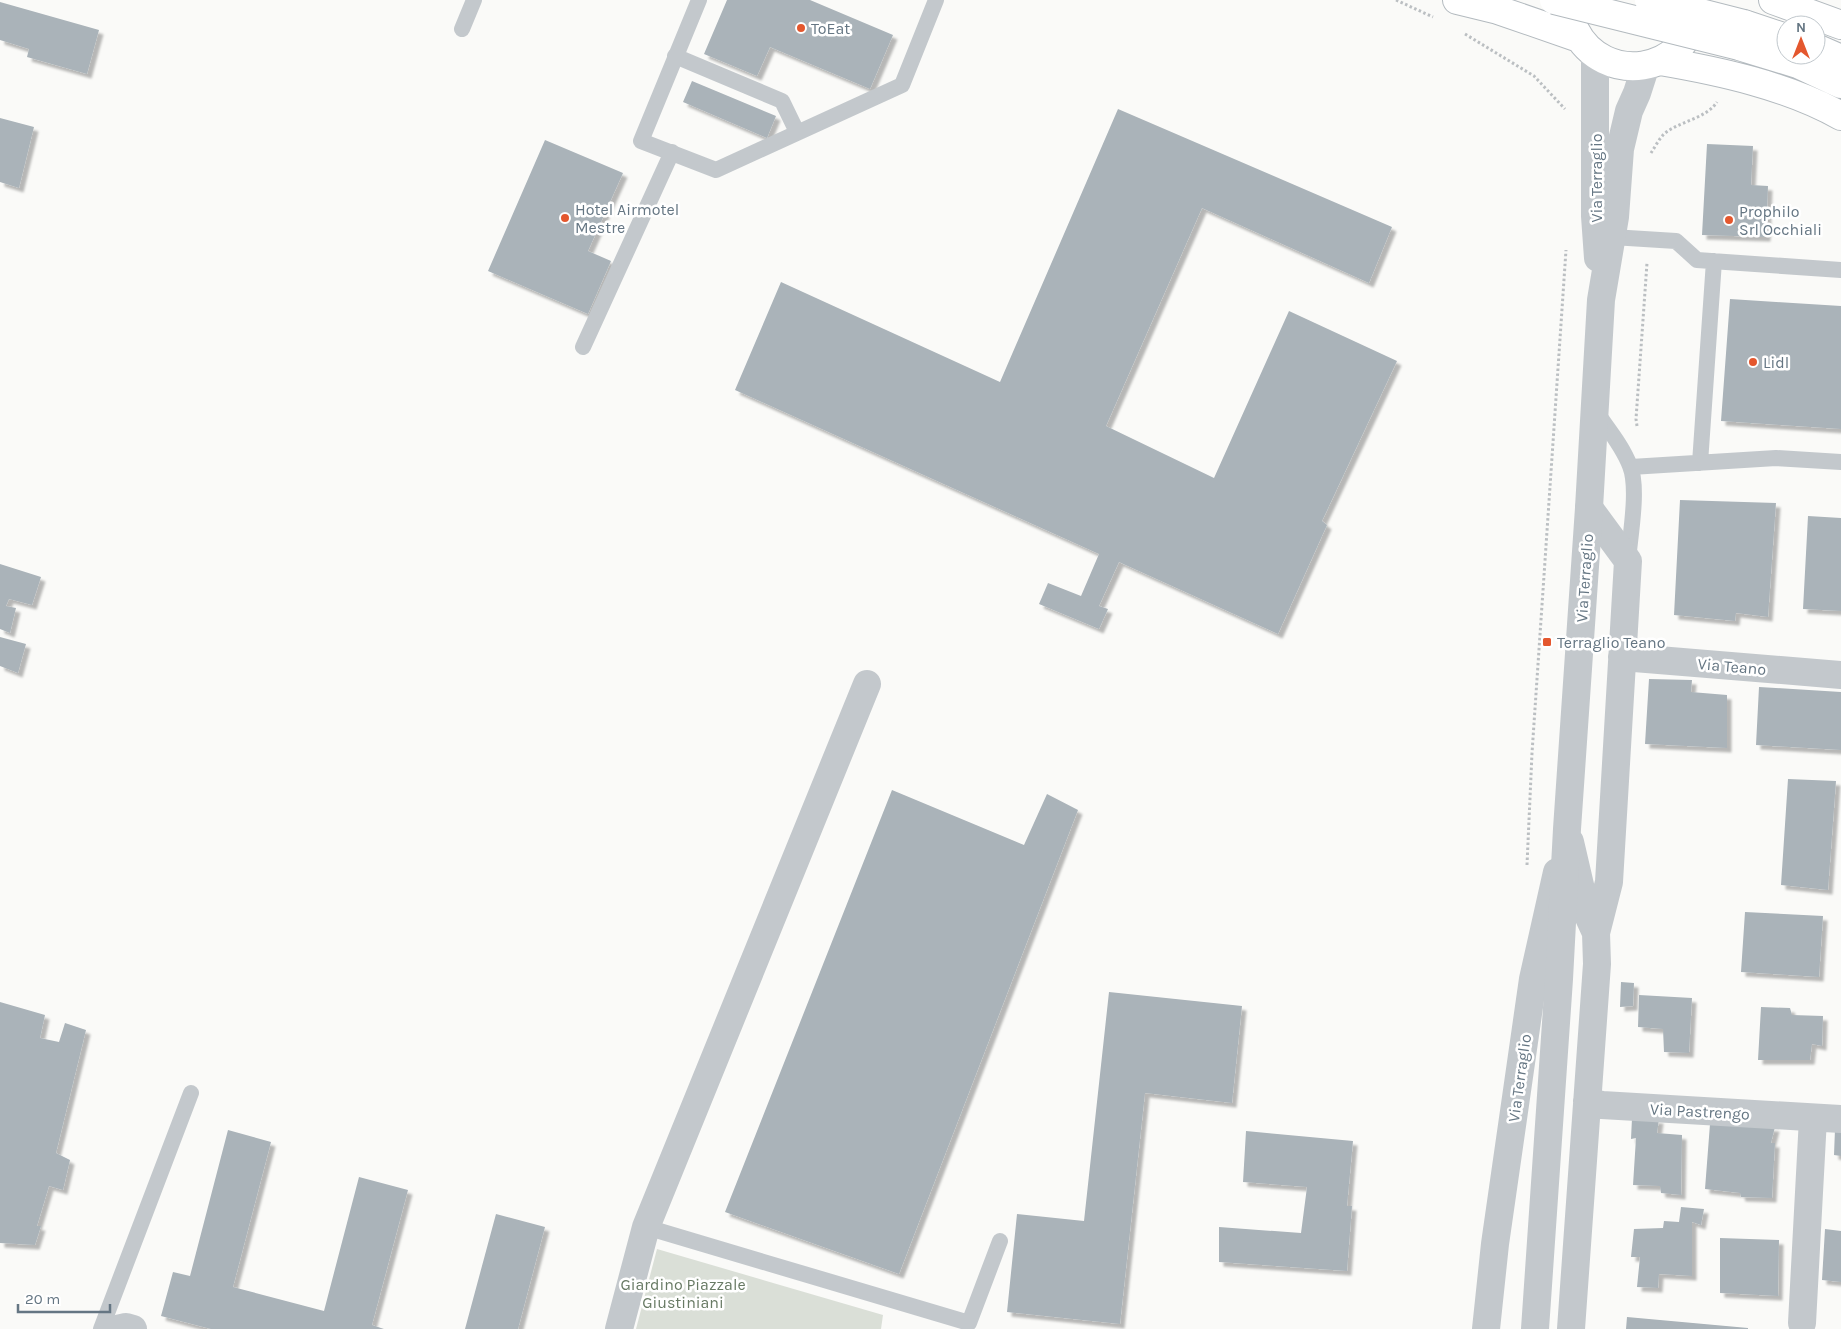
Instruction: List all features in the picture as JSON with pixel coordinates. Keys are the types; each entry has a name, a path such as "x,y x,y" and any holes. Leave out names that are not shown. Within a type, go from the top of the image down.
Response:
{"main road":[{"path":"1457,0 1498,10 1587,47 1607,62 1620,65 1653,63 1729,75 1787,92 1827,108 1841,116"},
{"path":"1554,0 1739,46 1798,64 1841,84"},
{"path":"1569,0 1571,22 1587,47"},
{"path":"1649,0 1744,24 1776,35"},
{"path":"1653,63 1672,52 1683,42 1691,29 1696,0"},
{"path":"1773,0 1841,23"},
{"path":"1810,0 1841,23"},
{"path":"1826,52 1841,59"}],"street":[{"name":"Via Terraglio","path":"1587,47 1601,300"},
{"name":"Via Terraglio","path":"1535,1329 1559,979 1601,300 1615,217 1620,149 1629,111 1653,63"},
{"name":"Via Terraglio","path":"1571,1329 1598,964 1596,933 1609,882 1628,561 1589,508"},
{"name":"Via Teano","path":"1622,657 1841,675"},
{"path":"620,1329 646,1227 867,684"},
{"name":"Via Terraglio","path":"1567,829 1586,911 1596,933"},
{"name":"Via Terraglio","path":"1486,1329 1495,1244 1533,978 1567,829"},
{"name":"Via Pastrengo","path":"1587,1101 1602,1105 1841,1119"},
{"path":"1802,1323 1813,1118"},
{"path":"117,1329 126,1327 133,1329"}],"lane":[{"path":"462,29 474,0"},
{"path":"699,0 641,141 716,170 902,85 936,0"},
{"path":"675,56 782,102 797,132"},
{"path":"583,347 672,152"},
{"path":"1612,238 1676,241 1697,260 1841,270"},
{"path":"1700,463 1714,261"},
{"path":"1594,408 1620,446 1631,467 1634,488 1628,561"},
{"path":"1631,467 1776,458 1841,462"},
{"path":"101,1329 191,1093"},
{"path":"646,1227 969,1323 1000,1241"}],"path":[{"path":"1396,0 1439,20"},
{"path":"1464,34 1534,76 1558,99 1569,115"},
{"path":"1649,160 1651,153 1664,134 1715,106 1720,98"},
{"path":"1536,700 1566,248"},
{"path":"1638,428 1636,419 1648,262"}],"green space":[{"name":"Giardino Piazzale Giustiniani","path":"657,1249 883,1315 881,1329 636,1329"}],"building":[{"path":"727,0 810,0 893,35 870,89 770,47 757,76 704,54"},
{"path":"0,2 99,30 87,74 27,57 29,49 0,40"},
{"path":"692,81 776,116 767,138 683,102"},
{"path":"1118,109 1392,227 1369,283 1202,208 1106,426 1214,478 1289,311 1397,361 1322,521 1327,525 1278,634 1119,562 1099,606 1108,609 1099,629 1039,604 1048,583 1081,596 1099,554 735,390 781,282 1000,382"},
{"path":"0,118 34,127 19,188 0,182"},
{"path":"545,140 623,173 588,251 611,261 588,314 488,271"},
{"path":"1707,144 1753,146 1751,185 1768,186 1766,237 1702,235"},
{"path":"1730,299 1841,306 1841,429 1721,421"},
{"path":"1680,500 1776,503 1768,617 1736,613 1735,621 1674,615"},
{"path":"1808,516 1841,518 1841,611 1803,609"},
{"path":"0,564 41,577 32,605 9,599 6,606 16,608 10,633 0,629"},
{"path":"0,637 26,644 18,673 0,666"},
{"path":"1649,679 1692,680 1691,692 1727,695 1727,748 1645,744"},
{"path":"1759,687 1841,692 1841,750 1756,745"},
{"path":"1788,779 1836,781 1828,890 1781,885"},
{"path":"892,790 1024,845 1047,794 1078,810 899,1274 725,1212"},
{"path":"1745,912 1823,916 1819,977 1741,972"},
{"path":"1621,982 1634,983 1633,1006 1620,1007"},
{"path":"1109,992 1242,1006 1232,1103 1145,1093 1120,1324 1007,1312 1017,1214 1084,1221"},
{"path":"1639,995 1692,998 1689,1053 1664,1052 1663,1029 1638,1027"},
{"path":"0,1002 45,1015 40,1038 59,1042 65,1023 86,1030 56,1153 70,1160 63,1190 49,1186 37,1226 41,1226 35,1245 0,1243"},
{"path":"1761,1007 1790,1008 1792,1015 1823,1016 1822,1046 1812,1044 1810,1060 1758,1060"},
{"path":"1632,1118 1659,1119 1657,1133 1682,1135 1681,1195 1661,1193 1660,1186 1633,1185 1636,1138 1631,1139"},
{"path":"1710,1124 1775,1127 1771,1143 1775,1143 1772,1198 1741,1197 1740,1193 1705,1189"},
{"path":"1835,1129 1841,1130 1841,1156 1834,1155"},
{"path":"228,1130 271,1142 233,1287 324,1311 359,1177 408,1190 372,1325 384,1329 211,1329 161,1316 173,1272 190,1276"},
{"path":"1246,1131 1353,1141 1347,1206 1352,1206 1347,1271 1219,1262 1219,1227 1301,1233 1307,1187 1243,1182"},
{"path":"1681,1207 1704,1209 1701,1225 1692,1222 1692,1276 1659,1274 1658,1288 1637,1287 1640,1257 1631,1257 1634,1229 1663,1228 1664,1221 1679,1222"},
{"path":"496,1214 545,1227 518,1329 465,1329"},
{"path":"1825,1229 1841,1231 1841,1282 1822,1280"},
{"path":"1720,1238 1779,1240 1778,1296 1720,1293"},
{"path":"1627,1317 1748,1328 1748,1329 1626,1329"}],"place":[{"name":"ToEat","path":"801,28"},
{"name":"Hotel Airmotel Mestre","path":"565,218"},
{"name":"Prophilo Srl Occhiali","path":"1729,220"},
{"name":"Lidl","path":"1753,362"},
{"name":"Terraglio Teano","path":"1547,642"}]}
